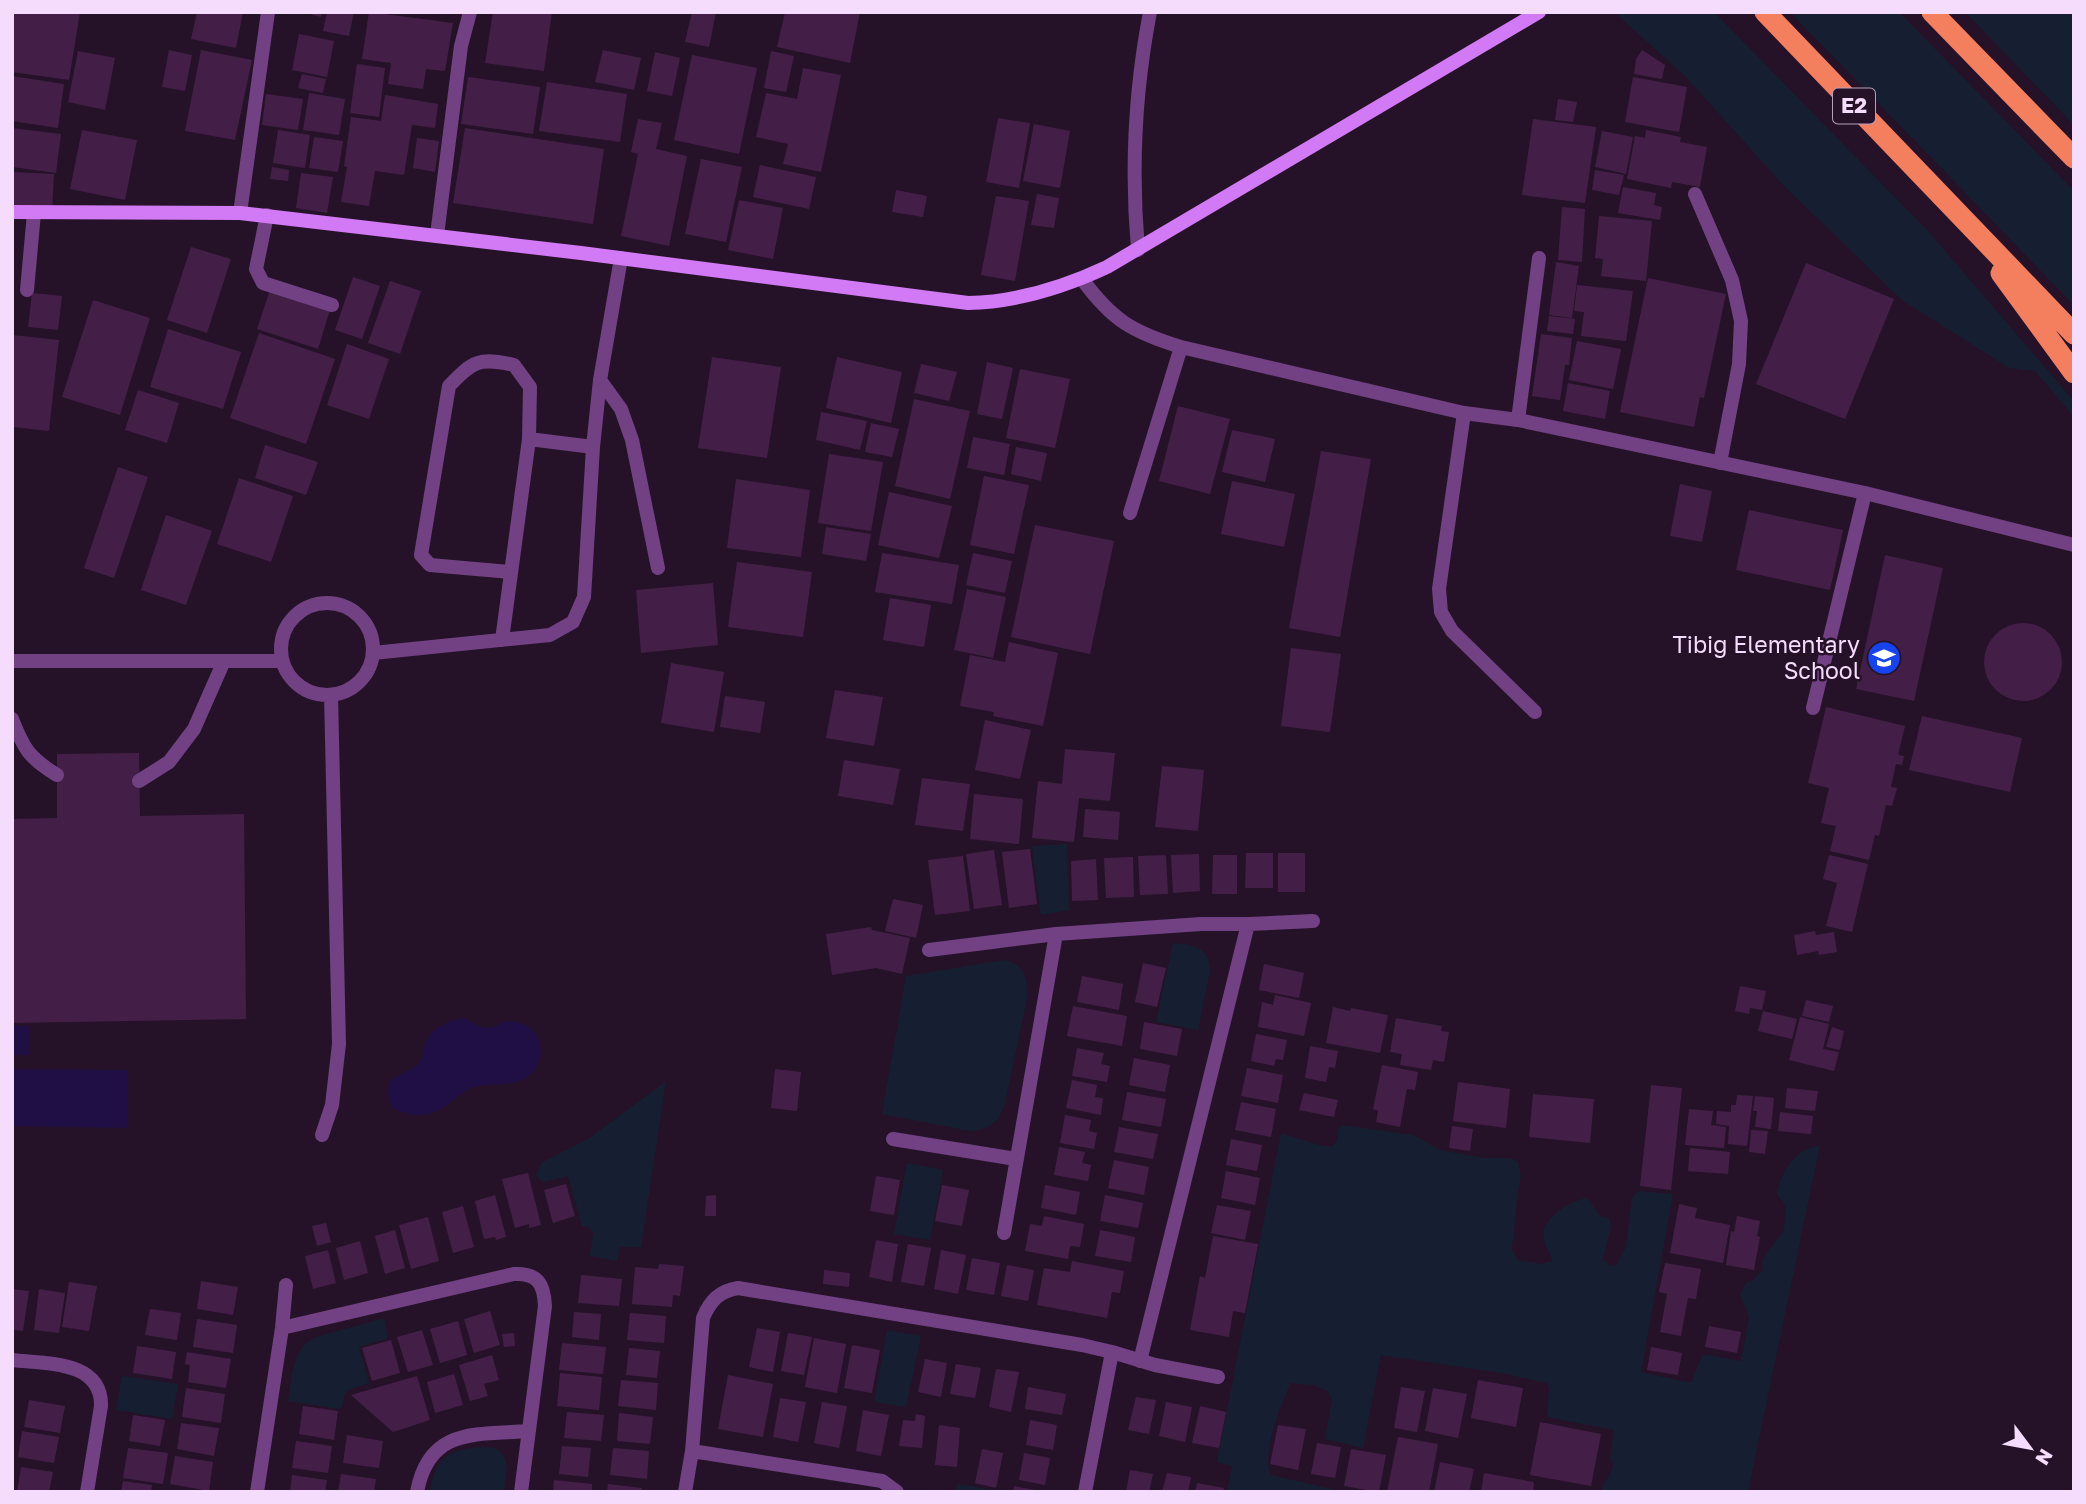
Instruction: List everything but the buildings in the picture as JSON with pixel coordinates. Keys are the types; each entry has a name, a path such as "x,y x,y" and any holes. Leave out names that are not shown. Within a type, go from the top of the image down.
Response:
{"highway":[{"name":"E2","path":"1765,12 2074,334"},
{"path":"1932,12 2074,158"},
{"path":"1944,199 1981,245 2074,373"}],"street":[{"path":"240,213 268,12"},
{"path":"437,236 461,46 470,12"},
{"path":"1138,250 1134,181 1137,116 1150,12"},
{"path":"12,212 267,215 968,303 993,303 1018,299 1082,279 1138,250 1539,12"},
{"path":"1695,194 1732,280 1741,321 1739,364 1720,463"},
{"path":"27,290 34,213"},
{"path":"267,215 256,268 263,283 332,306"},
{"path":"373,653 550,635 573,621 584,597 600,380 621,258"},
{"path":"1518,420 1539,258"},
{"path":"1082,279 1100,303 1117,319 1147,336 1181,347 1464,413 1518,420 1865,493 2074,545"},
{"path":"1130,513 1181,347"},
{"path":"502,640 529,439 530,387 513,365 492,360 468,366 449,386 421,555 430,565 511,572"},
{"path":"600,380 621,409 632,440 658,568"},
{"path":"1464,413 1439,589 1441,612 1452,631 1535,712"},
{"path":"529,439 593,447"},
{"path":"1814,708 1865,493"},
{"path":"323,602 340,604 354,611 365,622 372,637 373,653 369,669 359,682 346,691 331,695 314,694 300,687 289,675 282,661 281,645 285,629 295,615 308,606 323,602"},
{"path":"139,781 169,762 194,729 224,661"},
{"path":"12,662 282,661"},
{"path":"322,1135 332,1105 339,1044 331,695"},
{"path":"12,719 21,741 36,762 57,775"},
{"path":"929,950 1056,934 1201,924 1313,921"},
{"path":"1140,1361 1248,924"},
{"path":"1004,1233 1056,934"},
{"path":"893,1139 1016,1159"},
{"path":"282,1328 514,1273 531,1276 541,1284 545,1306 521,1492"},
{"path":"257,1492 286,1285"},
{"path":"685,1492 692,1451 703,1318 716,1296 726,1290 738,1288 1112,1352 1140,1361 1218,1377"},
{"path":"1085,1492 1112,1352"},
{"path":"12,1360 78,1369 94,1381 102,1397 102,1406 88,1492"},
{"path":"417,1492 424,1466 442,1445 468,1436 529,1431"},
{"path":"692,1451 882,1481 897,1492"}],"shaded area":[{"path":"1614,12 1714,12 1927,230 2074,401 2074,417 2035,371 2009,368 1902,300 1785,187 1685,76"},
{"path":"1790,12 1899,12 2074,191 2074,305"},
{"path":"1965,12 2074,12 2074,125"},
{"path":"1067,844 1069,910 1041,915 1032,846"},
{"path":"1173,943 1199,949 1204,952 1209,963 1210,971 1198,1030 1156,1022"},
{"path":"1004,960 1017,965 1024,974 1027,999 1001,1114 989,1126 970,1131 882,1114 906,976"},
{"path":"464,1018 486,1028 508,1021 531,1028 537,1035 541,1048 541,1055 534,1070 519,1081 473,1087 440,1109 427,1114 412,1115 392,1107 388,1094 390,1081 419,1063 426,1041 437,1028"},
{"path":"12,1026 29,1026 29,1055 12,1055"},
{"path":"12,1069 127,1070 127,1128 12,1126"},
{"path":"666,1081 641,1247 620,1247 617,1261 590,1256 593,1233 589,1227 582,1226 568,1176 544,1182 536,1177 541,1163 588,1139"},
{"path":"1342,1125 1413,1135 1440,1150 1484,1158 1511,1158 1518,1162 1521,1177 1512,1250 1518,1260 1541,1264 1552,1261 1544,1239 1546,1224 1564,1207 1586,1198 1600,1216 1609,1218 1611,1227 1603,1259 1610,1266 1616,1266 1626,1247 1632,1197 1638,1191 1673,1194 1641,1372 1691,1383 1702,1356 1741,1361 1749,1317 1740,1295 1746,1283 1762,1271 1763,1259 1784,1230 1786,1205 1777,1195 1782,1177 1798,1155 1820,1145 1748,1492 1601,1492 1613,1467 1610,1458 1614,1430 1547,1417 1547,1383 1501,1373 1381,1355 1363,1448 1325,1439 1332,1400 1328,1391 1313,1385 1291,1383 1270,1442 1268,1455 1271,1475 1344,1492 1227,1492 1232,1466 1217,1462 1281,1133 1322,1146 1333,1146 1338,1140 1338,1130"},
{"path":"907,1163 943,1170 930,1240 894,1234"},
{"path":"384,1318 388,1338 359,1347 369,1383 346,1391 342,1407 339,1409 288,1401 295,1364 302,1348 308,1342 316,1337"},
{"path":"887,1330 921,1336 906,1407 874,1402"},
{"path":"122,1376 178,1384 172,1419 116,1410"},
{"path":"491,1447 503,1454 505,1459 507,1471 504,1492 430,1492 442,1460 457,1451"},
{"path":"957,1484 1005,1492 955,1492"}],"place":[{"name":"Tibig Elementary School","path":"1884,658"}]}
